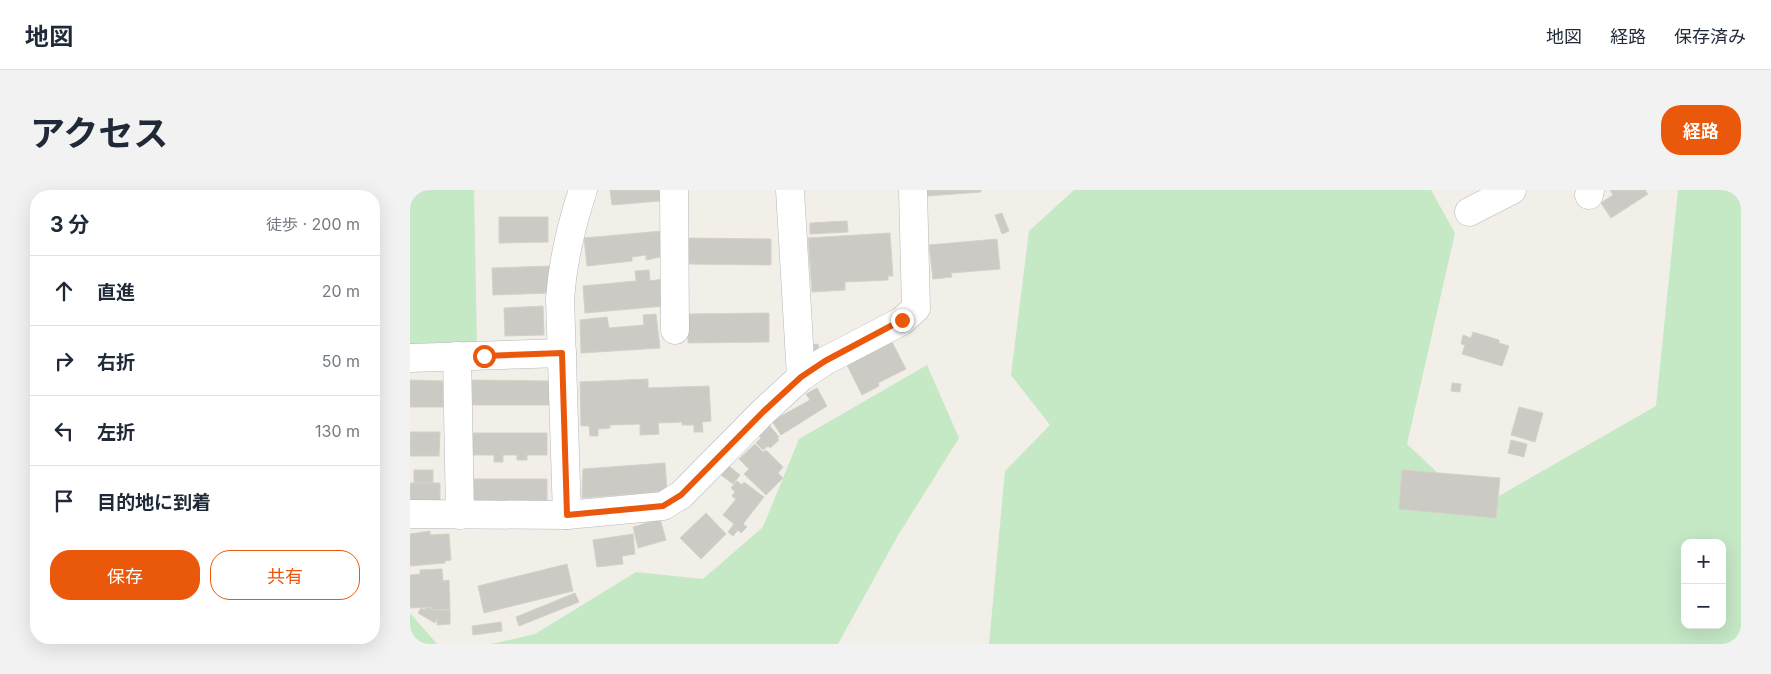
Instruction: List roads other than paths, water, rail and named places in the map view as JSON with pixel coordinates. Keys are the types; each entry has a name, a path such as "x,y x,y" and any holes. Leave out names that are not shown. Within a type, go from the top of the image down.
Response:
{"street":[{"path":"567,515 560,298 562,270 571,227 583,190"},
{"path":"674,190 676,330"},
{"path":"790,190 801,377"},
{"path":"410,514 567,515 663,506 681,495 763,412 801,377 825,361 902,320 916,308 913,190"},
{"path":"1470,212 1512,190"},
{"path":"410,358 562,353"},
{"path":"457,356 460,515"}]}
